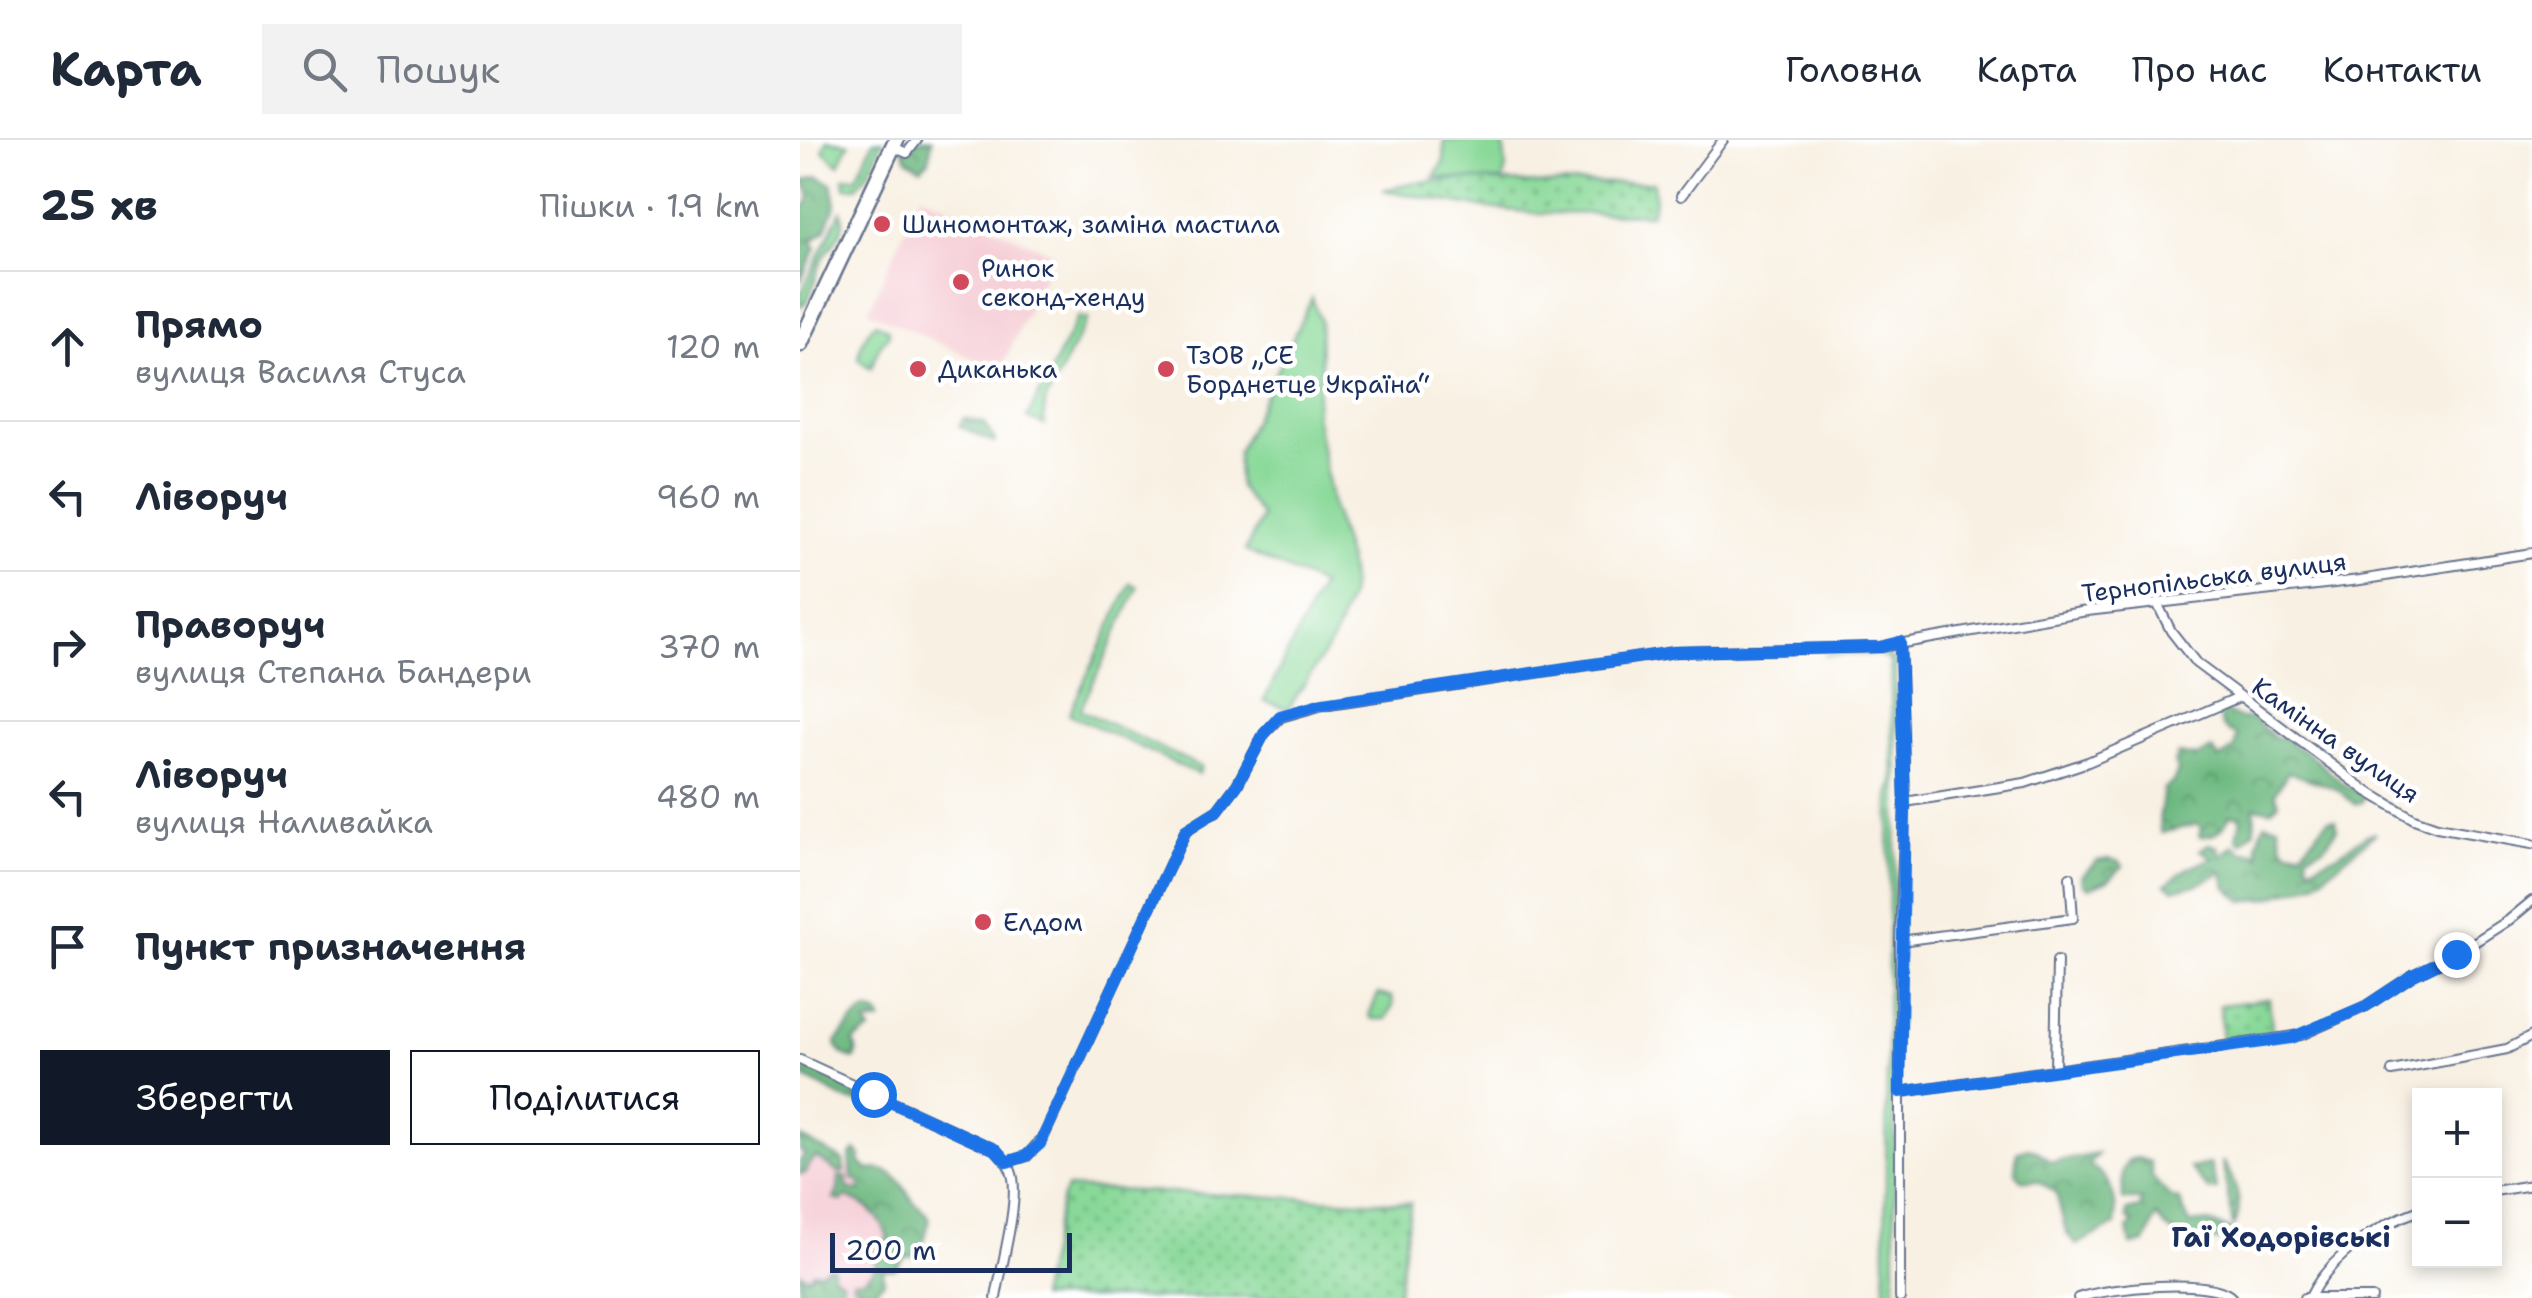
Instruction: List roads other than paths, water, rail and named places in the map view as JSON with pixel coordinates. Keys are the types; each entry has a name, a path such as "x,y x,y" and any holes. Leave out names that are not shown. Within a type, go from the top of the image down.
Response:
{"highway":[{"path":"800,344 894,143"}],"street":[{"path":"894,143 907,154 917,140"},
{"path":"1681,196 1722,140"},
{"name":"Тернопільська вулиця","path":"1007,1162 1026,1156 1044,1136 1186,830 1218,810 1237,785 1264,734 1280,716 1323,704 1675,652 1881,647 2020,620 2360,580 2532,553"},
{"name":"Камінна вулиця","path":"2157,603 2188,655 2355,783 2414,819 2437,827 2532,844"},
{"path":"1900,642 1905,802 1900,941 1900,1298"},
{"path":"1905,802 2026,783 2088,762 2239,697"},
{"path":"1900,941 2072,918 2070,877"},
{"path":"1900,1092 2302,1035 2366,1006 2413,975 2456,954 2532,901"},
{"path":"2055,1069 2058,961"},
{"path":"2392,1072 2506,1049 2532,1036"},
{"path":"800,1060 996,1150 1007,1162 1013,1179 1012,1204 996,1298"},
{"path":"2502,1189 2532,1185"},
{"path":"2307,1298 2356,1245 2412,1214"},
{"path":"2078,1298 2130,1286 2218,1290 2228,1292 2232,1298"},
{"path":"2307,1298 2372,1298"}],"place":[{"name":"Шиномонтаж, заміна мастила","path":"882,224"},
{"name":"Ринок секонд-хенду","path":"961,282"},
{"name":"Диканька","path":"918,369"},
{"name":"ТзОВ „СЕ Борднетце Україна“","path":"1166,369"},
{"name":"Елдом","path":"983,922"}],"district":[{"name":"Гаї Ходорівські","path":"2281,1237"}]}
